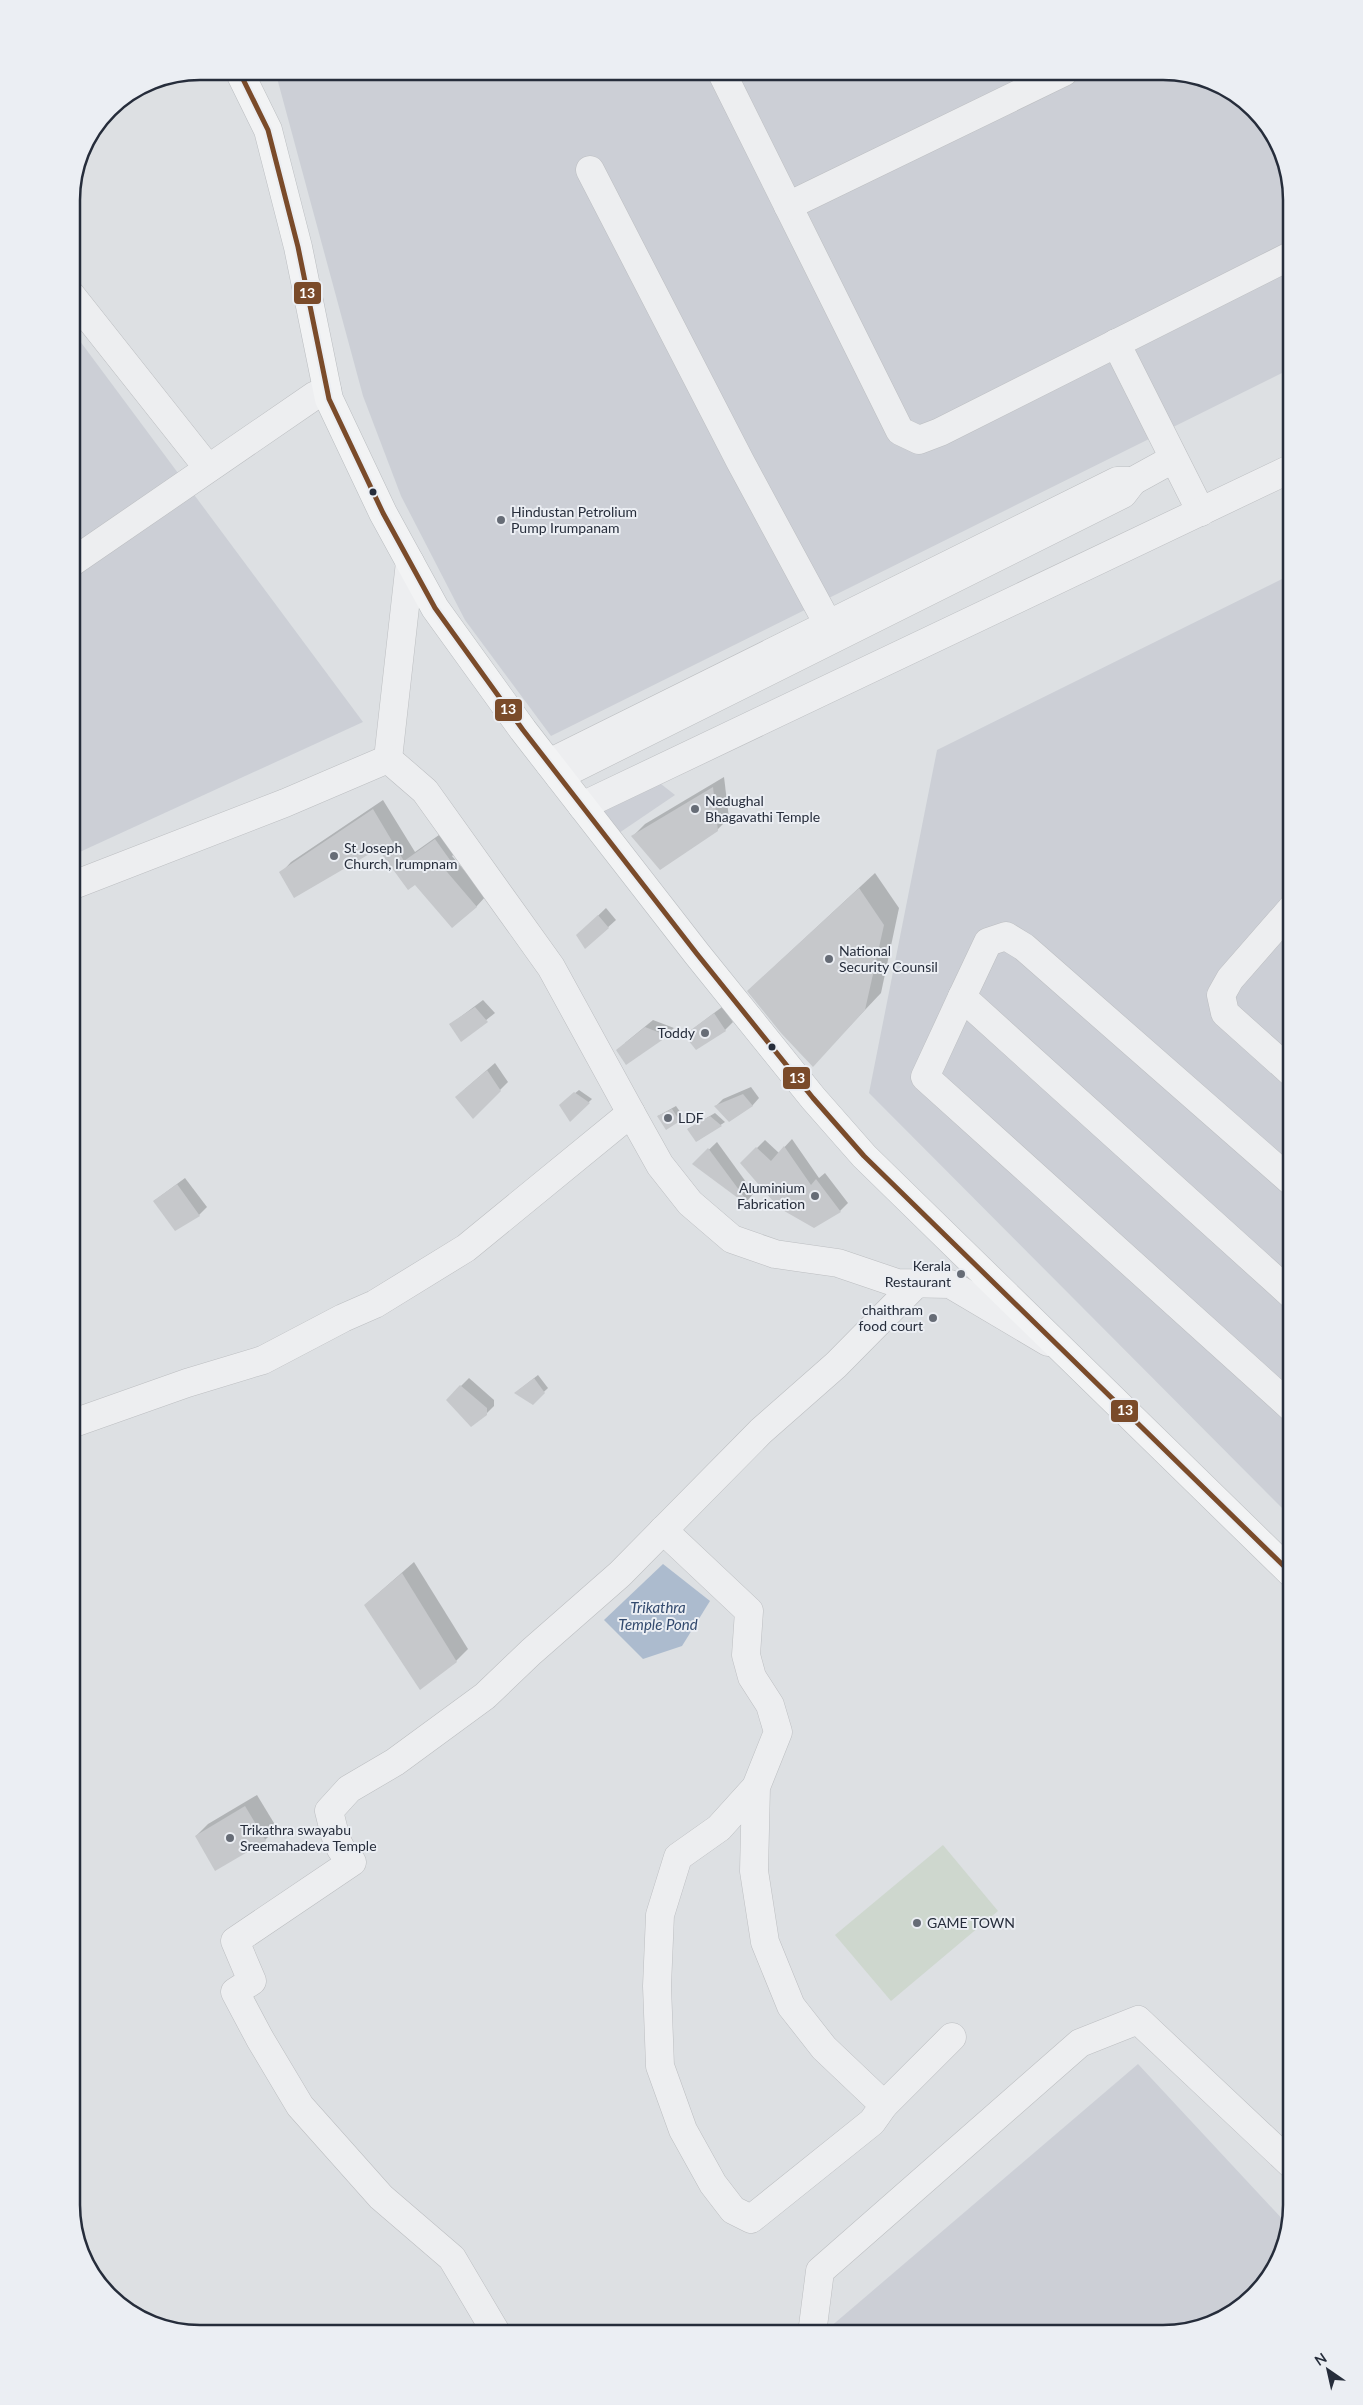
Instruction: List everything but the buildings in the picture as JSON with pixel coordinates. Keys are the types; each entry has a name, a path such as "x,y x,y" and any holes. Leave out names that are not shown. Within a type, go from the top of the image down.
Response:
{"main road":[{"path":"243,80 268,130 298,247 329,399 379,505 435,608 582,806 697,954 820,1106 864,1156 1283,1565"}],"street":[{"path":"725,80 900,431 919,440 940,432 1283,260"},
{"path":"788,206 1048,80"},
{"path":"590,170 740,462 828,624"},
{"path":"80,305 208,468"},
{"path":"1116,343 1201,512"},
{"path":"80,557 314,396 327,390"},
{"path":"805,644 828,624 1117,481 1133,480 1173,459"},
{"path":"582,806 1283,472"},
{"path":"554,769 805,644 1123,494 1133,480"},
{"path":"388,759 410,562"},
{"path":"80,883 285,803 388,759"},
{"path":"388,759 425,791 551,967 660,1165 690,1203 732,1239 775,1254 838,1263 897,1282 950,1284 1067,1354"},
{"path":"1283,918 1230,979 1221,995 1225,1013 1283,1065"},
{"path":"1283,1174 1018,943 1006,936 988,942 925,1077 1283,1400"},
{"path":"962,997 1283,1287"},
{"path":"80,1421 187,1383 263,1360 343,1318 375,1304 466,1248 631,1113"},
{"path":"492,2325 452,2258 380,2198 300,2106 260,2039 235,1992 252,1981 235,1941 352,1862 345,1856 336,1841 329,1811 348,1789 395,1762 485,1696 531,1652 620,1574 761,1431 836,1365 917,1283"},
{"path":"663,1530 749,1611 746,1655 752,1677 770,1705 778,1732 756,1786 719,1828 678,1857 660,1914 657,1986 660,2066 683,2130 713,2184 733,2210 751,2219 872,2122 884,2105 952,2037"},
{"path":"756,1786 754,1871 765,1942 791,2006 824,2048 884,2105"},
{"path":"719,1828 754,1848"},
{"path":"813,2325 820,2271 1080,2043 1138,2020 1283,2157"}],"shaded area":[{"path":"278,80 1171,80 1209,89 1223,96 1248,115 1267,140 1274,154 1281,177 1283,192 1283,372 551,736 465,620 401,496 363,396"},
{"path":"80,341 363,722 80,852"},
{"path":"1283,578 1283,1509 869,1093 937,750"},
{"path":"661,784 675,795 619,833 598,806"},
{"name":"GAME TOWN","path":"943,1845 998,1911 891,2001 835,1935"},
{"path":"1138,2064 1282,2219 1277,2243 1271,2258 1263,2272 1248,2290 1223,2309 1209,2316 1186,2323 1171,2325 833,2325"}],"water":[{"name":"Trikathra Temple Pond","path":"663,1564 710,1601 682,1646 643,1659 604,1620"}],"transit line":[{"name":"13","path":"243,80 268,130 298,247 329,399 383,513 435,608 523,730 697,954 813,1098 864,1156 1283,1565"}],"place":[{"name":"Hindustan Petrolium Pump Irumpanam","path":"501,520"},
{"name":"Nedughal Bhagavathi Temple","path":"695,809"},
{"name":"St Joseph Church, Irumpnam","path":"334,856"},
{"name":"National Security Counsil","path":"829,959"},
{"name":"Toddy","path":"705,1033"},
{"name":"LDF","path":"668,1118"},
{"name":"Aluminium Fabrication","path":"815,1196"},
{"name":"Kerala Restaurant","path":"961,1274"},
{"name":"chaithram food court","path":"933,1318"},
{"name":"Trikathra swayabu Sreemahadeva Temple","path":"230,1838"},
{"name":"GAME TOWN","path":"917,1923"}]}
